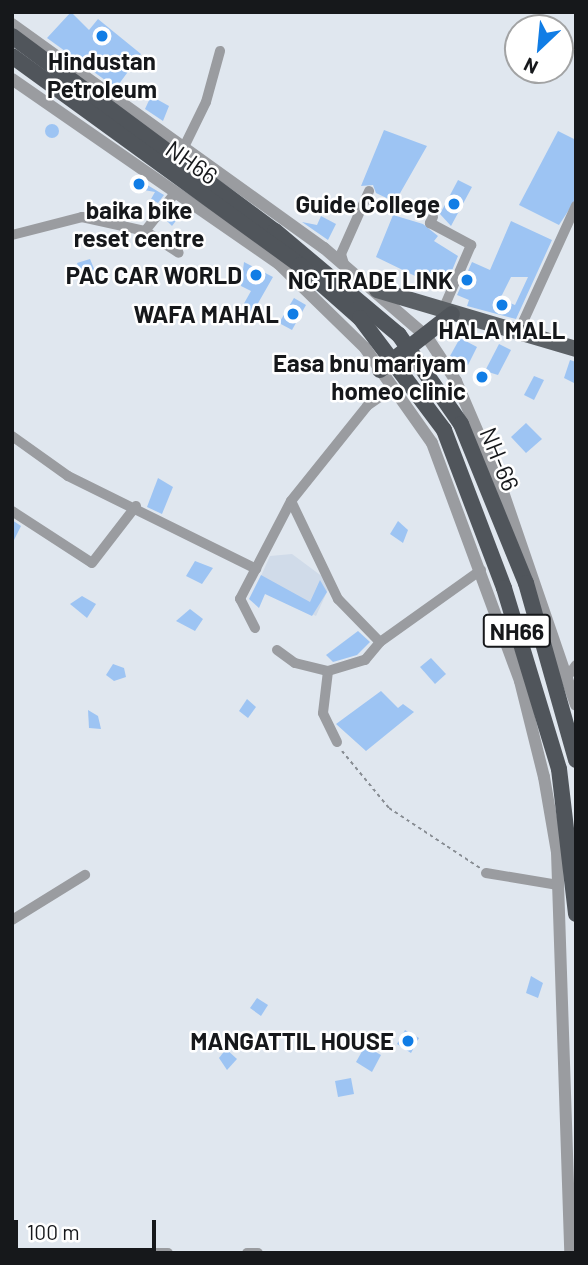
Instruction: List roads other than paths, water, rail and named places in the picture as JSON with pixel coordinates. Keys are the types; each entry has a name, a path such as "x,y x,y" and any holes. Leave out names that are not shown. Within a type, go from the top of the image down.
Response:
{"highway":[{"name":"NH-66","path":"12,36 275,231 399,335 461,424 526,583 576,760"},
{"name":"NH66","path":"12,56 300,265 360,318 390,367 444,430 504,588 559,769 576,914"},
{"path":"390,367 425,339 447,313"}],"main road":[{"path":"377,290 447,313 576,349"}],"street":[{"name":"NH66","path":"12,24 377,290 425,339 456,382 501,486 576,705"},
{"path":"183,149 206,102 220,51"},
{"name":"NH66","path":"12,79 279,264 390,367 393,388 432,443 481,570 544,777 558,885 570,1253"},
{"path":"344,265 341,254 369,191"},
{"path":"145,232 175,193"},
{"path":"518,333 576,206"},
{"path":"12,235 82,217 145,232 179,253"},
{"path":"433,217 430,222 471,245 447,313"},
{"path":"255,628 240,600 291,501 367,406 393,388"},
{"path":"12,436 68,476 136,506 256,569"},
{"path":"291,501 338,599 380,642"},
{"path":"12,511 92,563 136,506"},
{"path":"277,650 303,666 328,671 365,660 380,642 481,570"},
{"path":"567,677 576,665"},
{"path":"328,671 323,713 337,743"},
{"path":"486,873 558,885"},
{"path":"12,920 85,875"},
{"path":"135,1253 168,1253"},
{"path":"247,1253 258,1253"}],"place":[{"name":"Hindustan Petroleum","path":"102,36"},
{"name":"baika bike reset centre","path":"139,184"},
{"name":"Guide College","path":"454,204"},
{"name":"PAC CAR WORLD","path":"256,275"},
{"name":"NC TRADE LINK","path":"467,280"},
{"name":"HALA MALL","path":"502,305"},
{"name":"WAFA MAHAL","path":"293,314"},
{"name":"Easa bnu mariyam homeo clinic","path":"482,377"},
{"name":"MANGATTIL HOUSE","path":"408,1041"}]}
